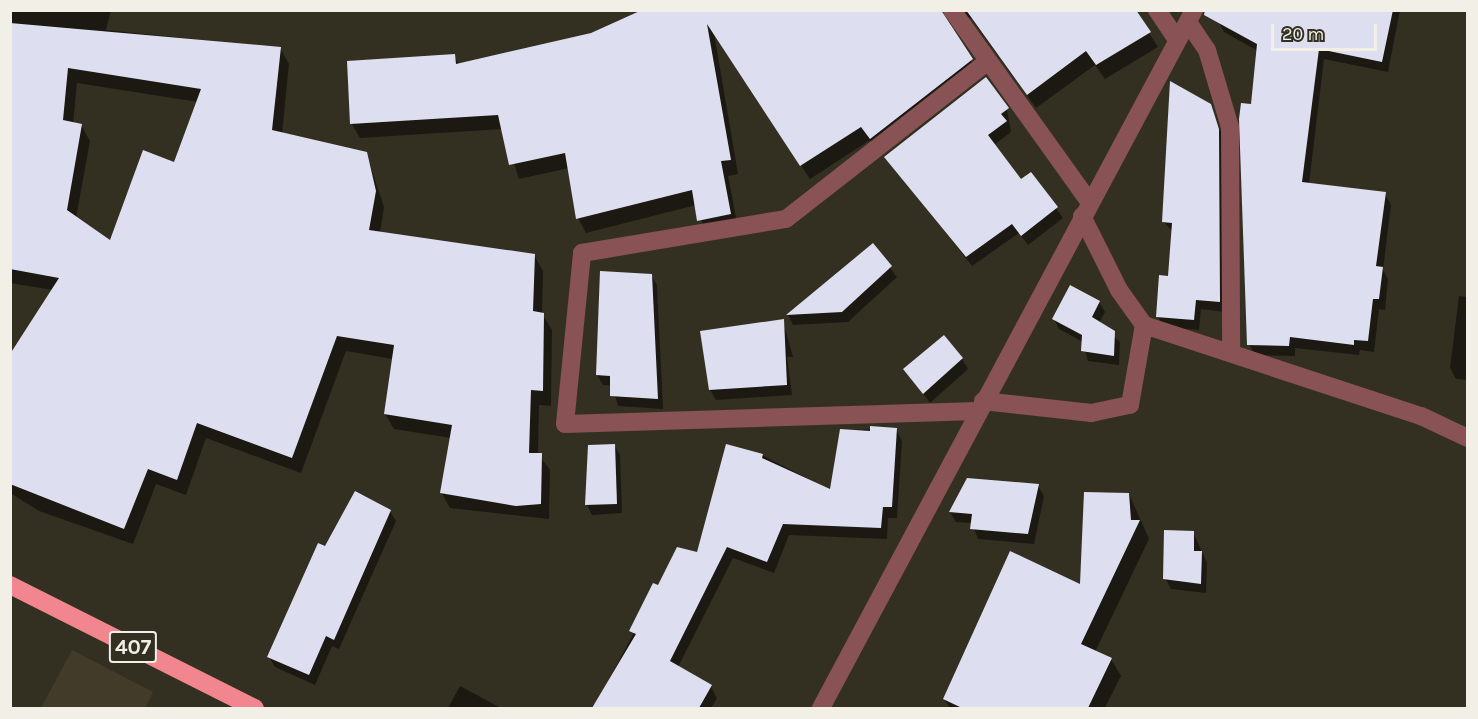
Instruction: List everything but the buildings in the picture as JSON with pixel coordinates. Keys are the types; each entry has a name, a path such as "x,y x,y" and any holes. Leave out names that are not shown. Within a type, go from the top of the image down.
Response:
{"highway":[{"name":"407","path":"10,585 255,708"}],"street":[{"path":"951,10 988,61 1086,209 1119,290 1144,325 1421,416 1467,438"},
{"path":"1157,10 1177,40"},
{"path":"821,708 980,406 1191,16"},
{"path":"1191,16 1207,50 1230,128 1231,353"},
{"path":"988,61 786,219 582,253 565,424 980,406 1091,413 1130,405 1144,325"}],"shaded area":[{"path":"72,650 153,692 145,708 41,708"}]}
